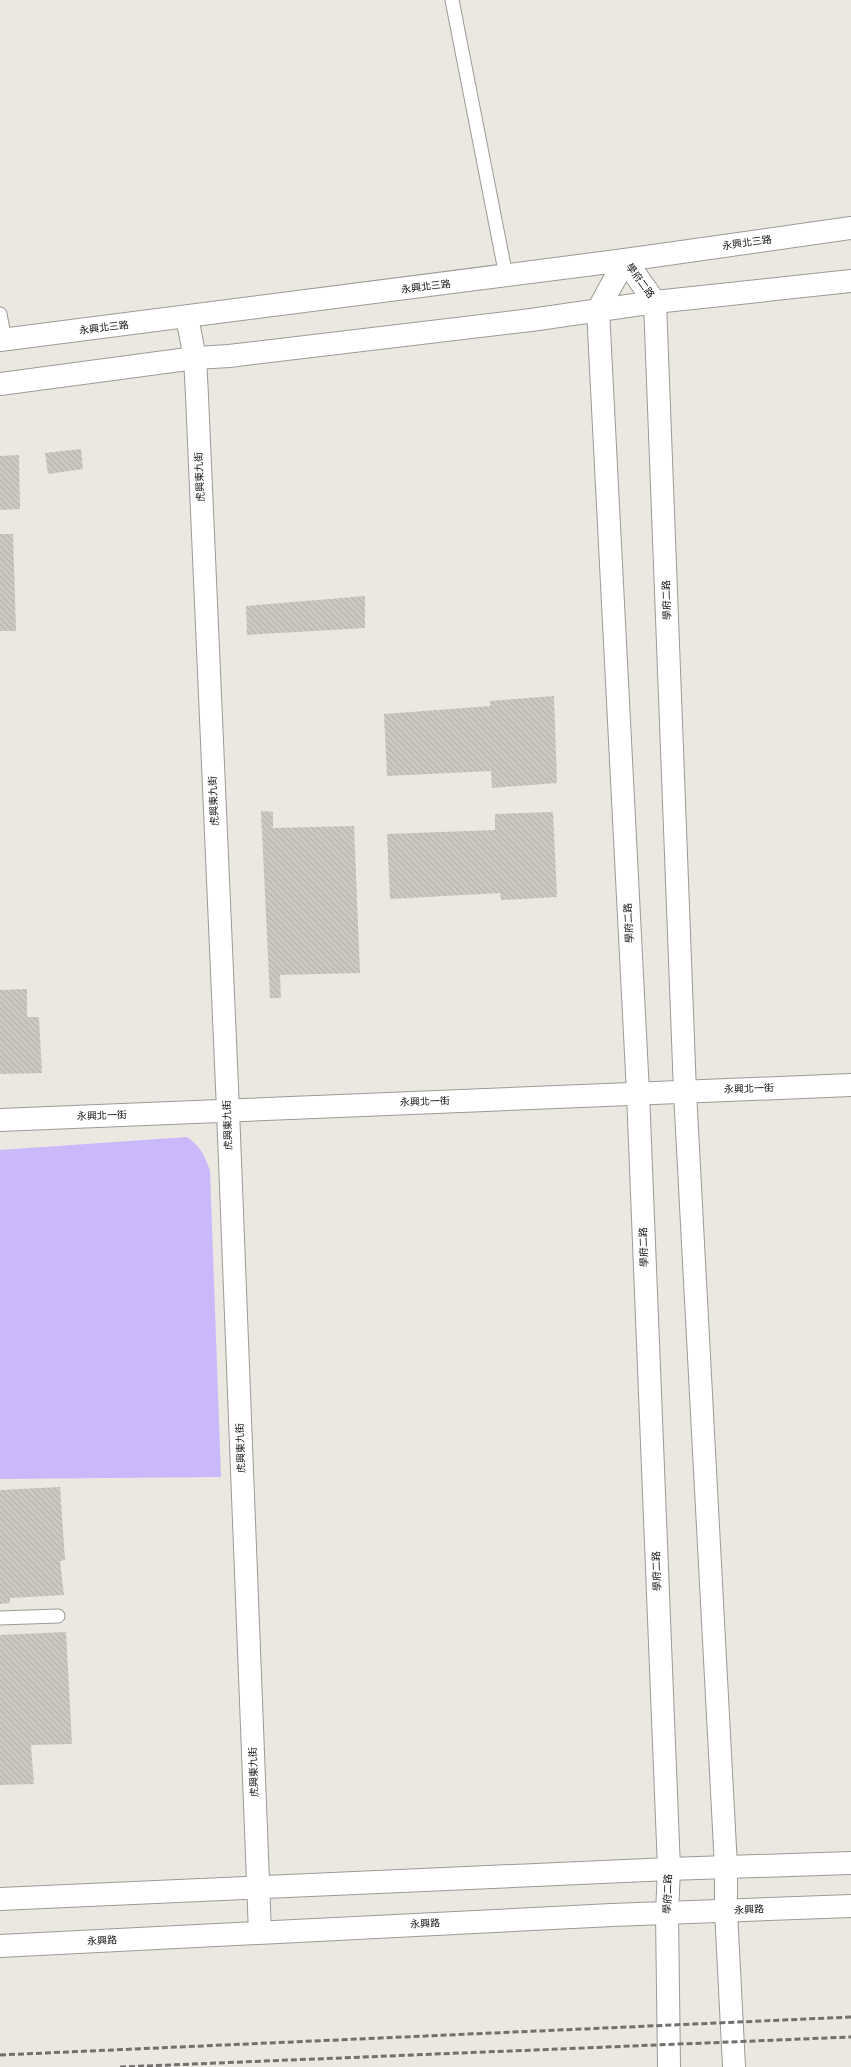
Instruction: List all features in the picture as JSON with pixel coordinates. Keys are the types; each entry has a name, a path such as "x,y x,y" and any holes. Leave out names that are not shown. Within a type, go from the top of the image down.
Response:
{"street":[{"name":"永興北三路","path":"3,340 506,276 851,228"},
{"name":"學府二路","path":"669,2067 667,1913 669,1869 638,1093 598,310 625,260 655,302 685,1092 726,1867 726,1911 734,2067"},
{"path":"0,384 195,358 229,356 483,326 655,302 851,280"},
{"name":"虎興東九街","path":"187,317 195,358 228,1110 260,1933"},
{"name":"永興北一街","path":"0,1120 851,1085"},
{"path":"0,1899 669,1869 851,1863"},
{"name":"永興路","path":"0,1946 667,1913 851,1906"}],"lane":[{"path":"452,0 506,276"},
{"path":"0,314 3,340"},
{"path":"0,1618 58,1616"}],"shaded area":[{"path":"187,1137 202,1152 210,1171 221,1477 0,1479 0,1150"}],"building":[{"path":"81,449 83,469 48,474 45,453"},
{"path":"19,455 20,509 0,510 0,456"},
{"path":"0,534 13,534 16,631 0,631"},
{"path":"365,596 365,628 247,635 246,606"},
{"path":"554,696 557,783 492,788 491,771 387,776 384,714 490,706 490,701"},
{"path":"261,811 273,812 273,828 354,826 360,973 280,975 281,998 270,998"},
{"path":"553,812 557,897 501,900 500,893 390,899 387,834 495,830 495,814"},
{"path":"27,989 27,1017 39,1017 42,1073 0,1074 0,990"},
{"path":"60,1487 65,1560 60,1561 64,1595 10,1598 10,1603 0,1604 0,1490"},
{"path":"66,1632 72,1744 31,1745 34,1784 0,1785 0,1635"}],"railway":[{"path":"0,2055 851,2017"},
{"path":"120,2067 851,2037"}]}
